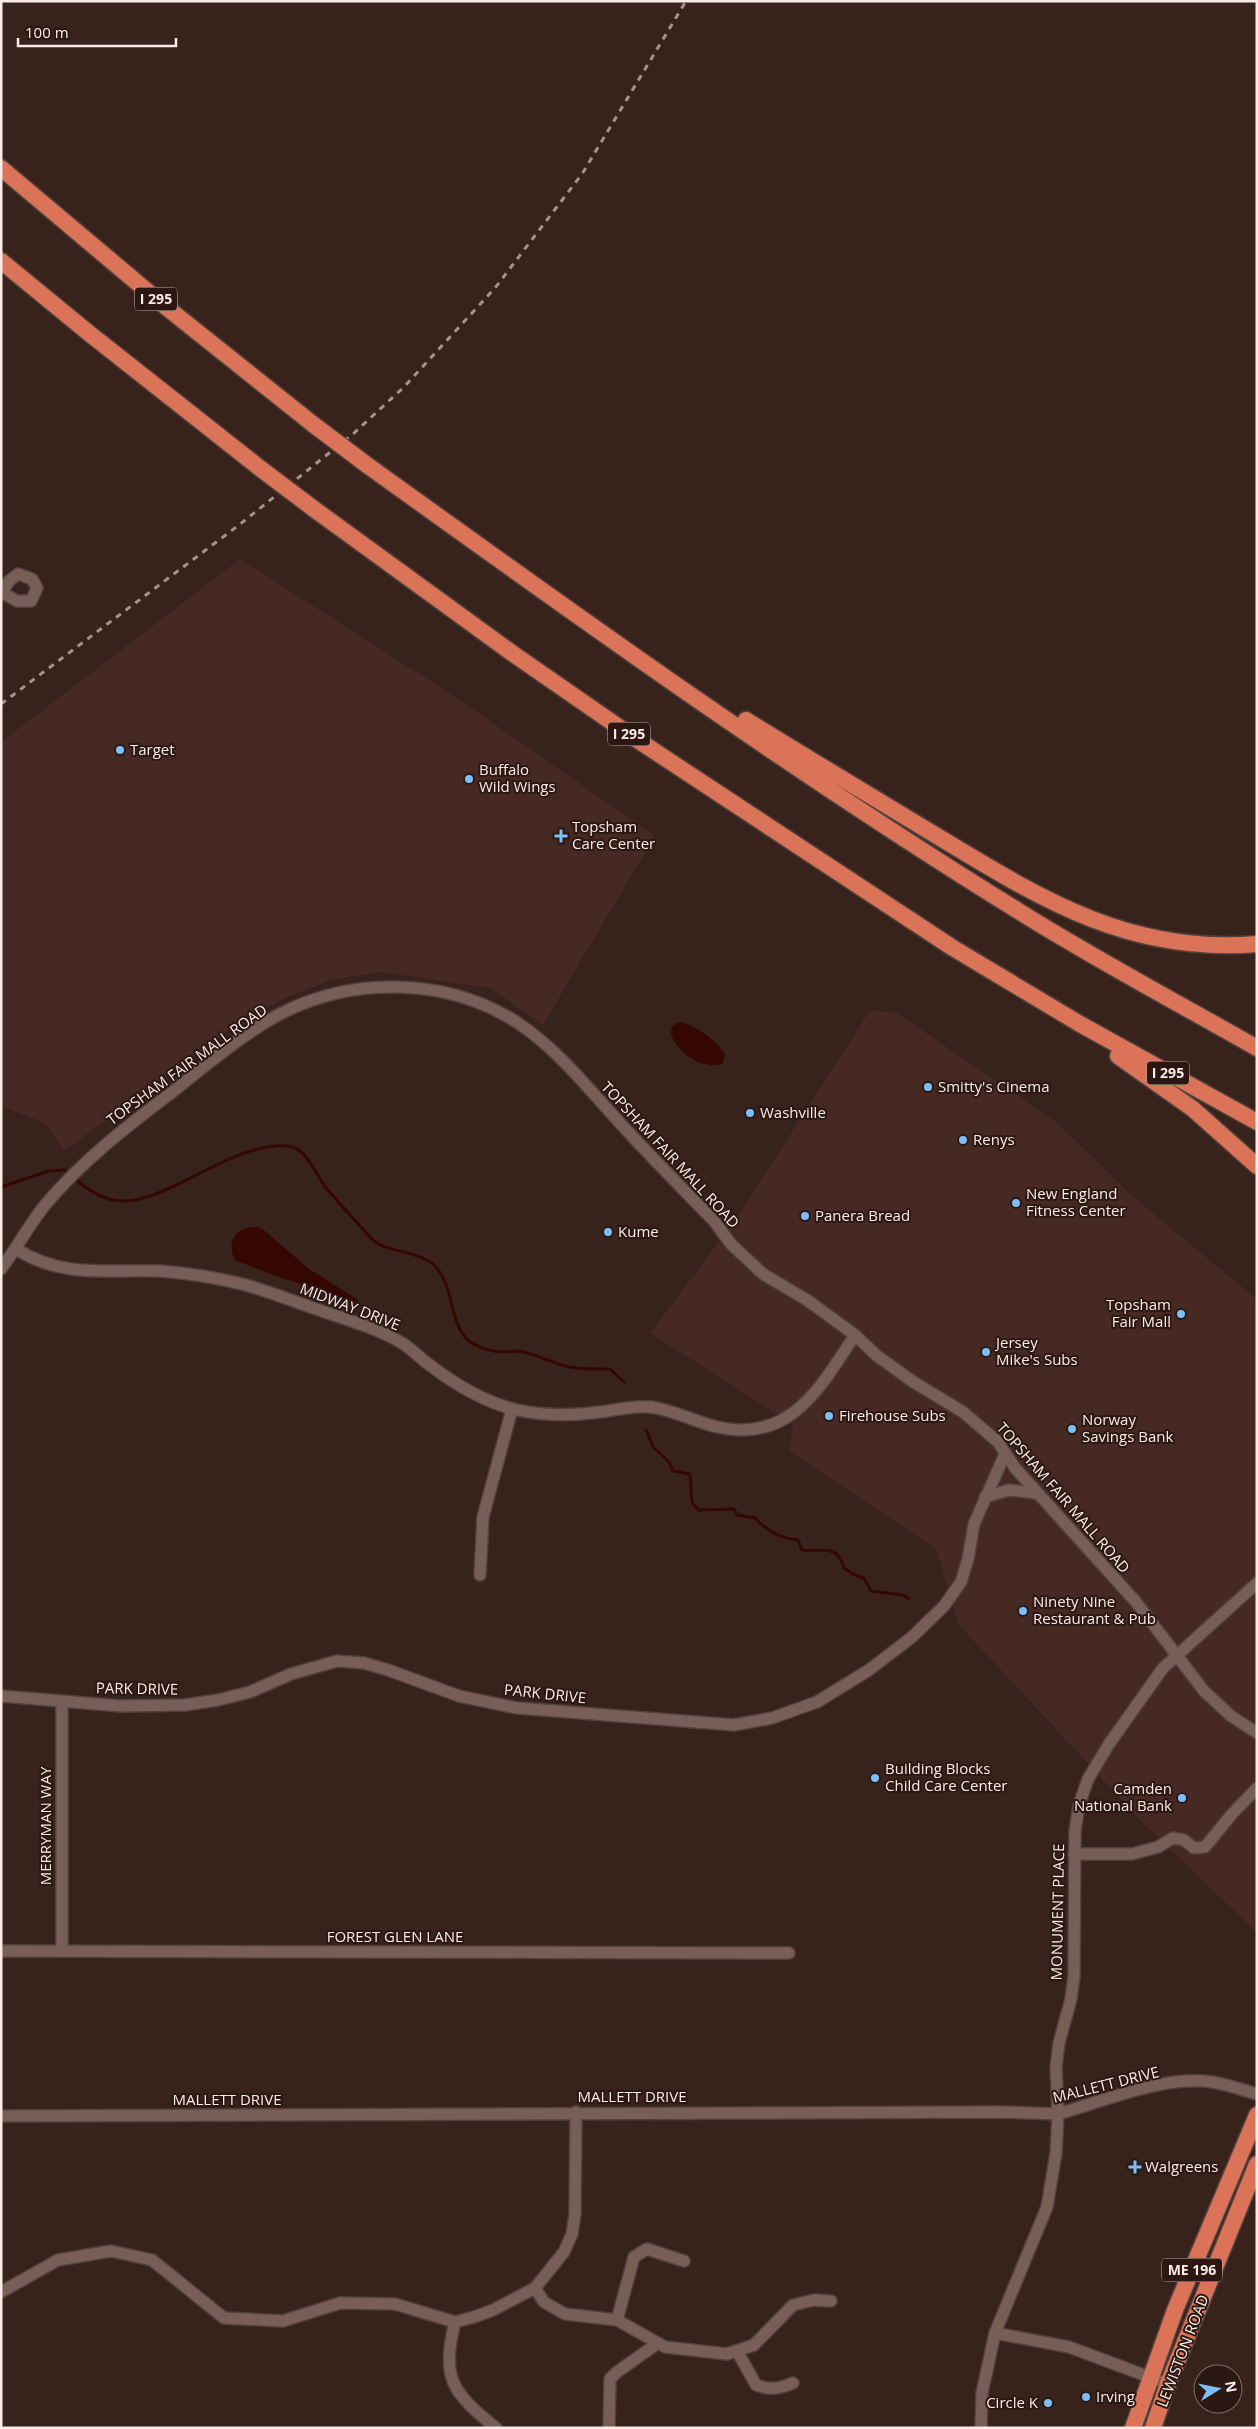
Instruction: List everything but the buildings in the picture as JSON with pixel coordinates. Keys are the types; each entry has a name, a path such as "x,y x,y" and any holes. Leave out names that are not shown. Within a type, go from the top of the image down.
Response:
{"highway":[{"name":"I 295","path":"1,168 166,308 314,425 606,637 857,808 1022,913 1257,1048"},
{"name":"I 295","path":"1,261 90,334 314,509 512,653 707,787 953,948 1080,1024 1257,1122"},
{"path":"706,705 722,705 1015,883 1074,913 1124,931 1154,938 1209,945 1257,944"},
{"path":"1080,1024 1105,1048 1153,1079 1193,1109 1257,1166"},
{"name":"LEWISTON ROAD","path":"1132,2428 1149,2378 1257,2115"},
{"name":"LEWISTON ROAD","path":"1154,2428 1168,2384 1257,2164"}],"street":[{"name":"TOPSHAM FAIR MALL ROAD","path":"1,1269 43,1208 101,1147 200,1070 278,1016 309,1002 361,989 392,986 441,992 477,1002 518,1023 558,1056 708,1215 732,1244 764,1274 806,1300 855,1335 876,1355 897,1371 963,1412 998,1442 1036,1494 1136,1602 1178,1654 1204,1692 1231,1716 1257,1733"},
{"name":"MIDWAY DRIVE","path":"16,1248 36,1261 69,1270 162,1271 218,1278 250,1286 338,1316 401,1342 456,1383 480,1397 512,1408 550,1415 569,1415 635,1406 651,1407 717,1428 737,1430 760,1428 798,1411 814,1396 855,1335"},
{"path":"480,1575 483,1517 512,1408"},
{"name":"PARK DRIVE","path":"1,1696 62,1702 139,1706 185,1705 218,1700 250,1692 291,1674 336,1661 364,1663 458,1696 516,1708 734,1725 772,1718 816,1702 869,1670 912,1637 944,1606 957,1590 964,1573 974,1524 1005,1454"},
{"path":"985,1497 1009,1490 1036,1494"},
{"name":"MONUMENT PLACE","path":"981,2428 982,2393 995,2333 1046,2207 1056,2153 1058,2114 1056,2067 1074,1976 1074,1854 1079,1805 1088,1779 1109,1744 1163,1668 1257,1583"},
{"name":"MERRYMAN WAY","path":"62,1702 62,1951"},
{"path":"1074,1854 1132,1854 1158,1847 1173,1838 1184,1840 1194,1848 1205,1847 1232,1814 1257,1788"},
{"name":"FOREST GLEN LANE","path":"1,1951 789,1953"},
{"name":"MALLETT DRIVE","path":"1,2116 576,2112 1000,2112 1058,2114 1152,2087 1178,2082 1213,2082 1257,2094"},
{"path":"4,2285 58,2260 111,2251 152,2260 224,2318 283,2321 340,2303 349,2303 395,2304 455,2322 494,2310 535,2288 564,2252 572,2234 575,2214 576,2112"},
{"path":"617,2320 634,2257 647,2249 684,2262"},
{"path":"535,2288 544,2302 566,2314 617,2320 665,2347 727,2354 754,2345 793,2305 814,2300 831,2301"},
{"path":"455,2322 448,2350 451,2381 471,2408 496,2428"},
{"path":"995,2333 1069,2347 1168,2384"},
{"path":"609,2428 610,2380 617,2372 658,2343"},
{"path":"737,2350 756,2385 768,2389 780,2388 793,2383"}],"shaded area":[{"path":"240,559 457,698 655,836 543,1025 490,988 380,972 331,980 281,1000 226,1032 64,1151 45,1123 1,1106 1,742"},
{"name":"Topsham Fair Mall","path":"870,1010 897,1013 1059,1124 1132,1196 1257,1299 1257,1933 1145,1825 958,1624 936,1549 789,1451 793,1425 650,1333 736,1219"},
{"path":"679,1022 685,1023 705,1034 717,1044 725,1054 723,1063 708,1065 684,1053 677,1046 671,1032 672,1026"},
{"path":"248,1227 258,1227 265,1231 309,1269 358,1300 357,1302 276,1276 235,1260 232,1249 233,1240 239,1232"}],"waterway":[{"path":"74,1178 90,1190 104,1197 128,1201 171,1188 241,1154 264,1147 287,1146 294,1148 306,1157 327,1189 372,1239 384,1247 420,1257 434,1265 441,1273 449,1293 457,1323 471,1343 494,1351 524,1352 570,1367 610,1369 624,1382"},
{"path":"1,1187 49,1171 65,1170 70,1173"},
{"path":"646,1430 653,1447 669,1462 673,1471 690,1474 692,1503 699,1510 734,1509 737,1515 755,1518 774,1533 798,1540 802,1550 828,1550 833,1552 841,1560 844,1568 864,1578 871,1591 903,1595 909,1599"}],"railway":[{"path":"1,704 239,525 353,434 404,387 495,288 582,174 686,1"}],"place":[{"name":"Target","path":"120,750"},
{"name":"Buffalo Wild Wings","path":"469,779"},
{"name":"Topsham Care Center","path":"561,836"},
{"name":"Smitty's Cinema","path":"928,1087"},
{"name":"Washville","path":"750,1113"},
{"name":"Renys","path":"963,1140"},
{"name":"New England Fitness Center","path":"1016,1203"},
{"name":"Panera Bread","path":"805,1216"},
{"name":"Kume","path":"608,1232"},
{"name":"Topsham Fair Mall","path":"1181,1314"},
{"name":"Jersey Mike's Subs","path":"986,1352"},
{"name":"Firehouse Subs","path":"829,1416"},
{"name":"Norway Savings Bank","path":"1072,1429"},
{"name":"Ninety Nine Restaurant & Pub","path":"1023,1611"},
{"name":"Building Blocks Child Care Center","path":"875,1778"},
{"name":"Camden National Bank","path":"1182,1798"},
{"name":"Walgreens","path":"1135,2167"},
{"name":"Irving","path":"1086,2397"},
{"name":"Circle K","path":"1048,2403"}]}
